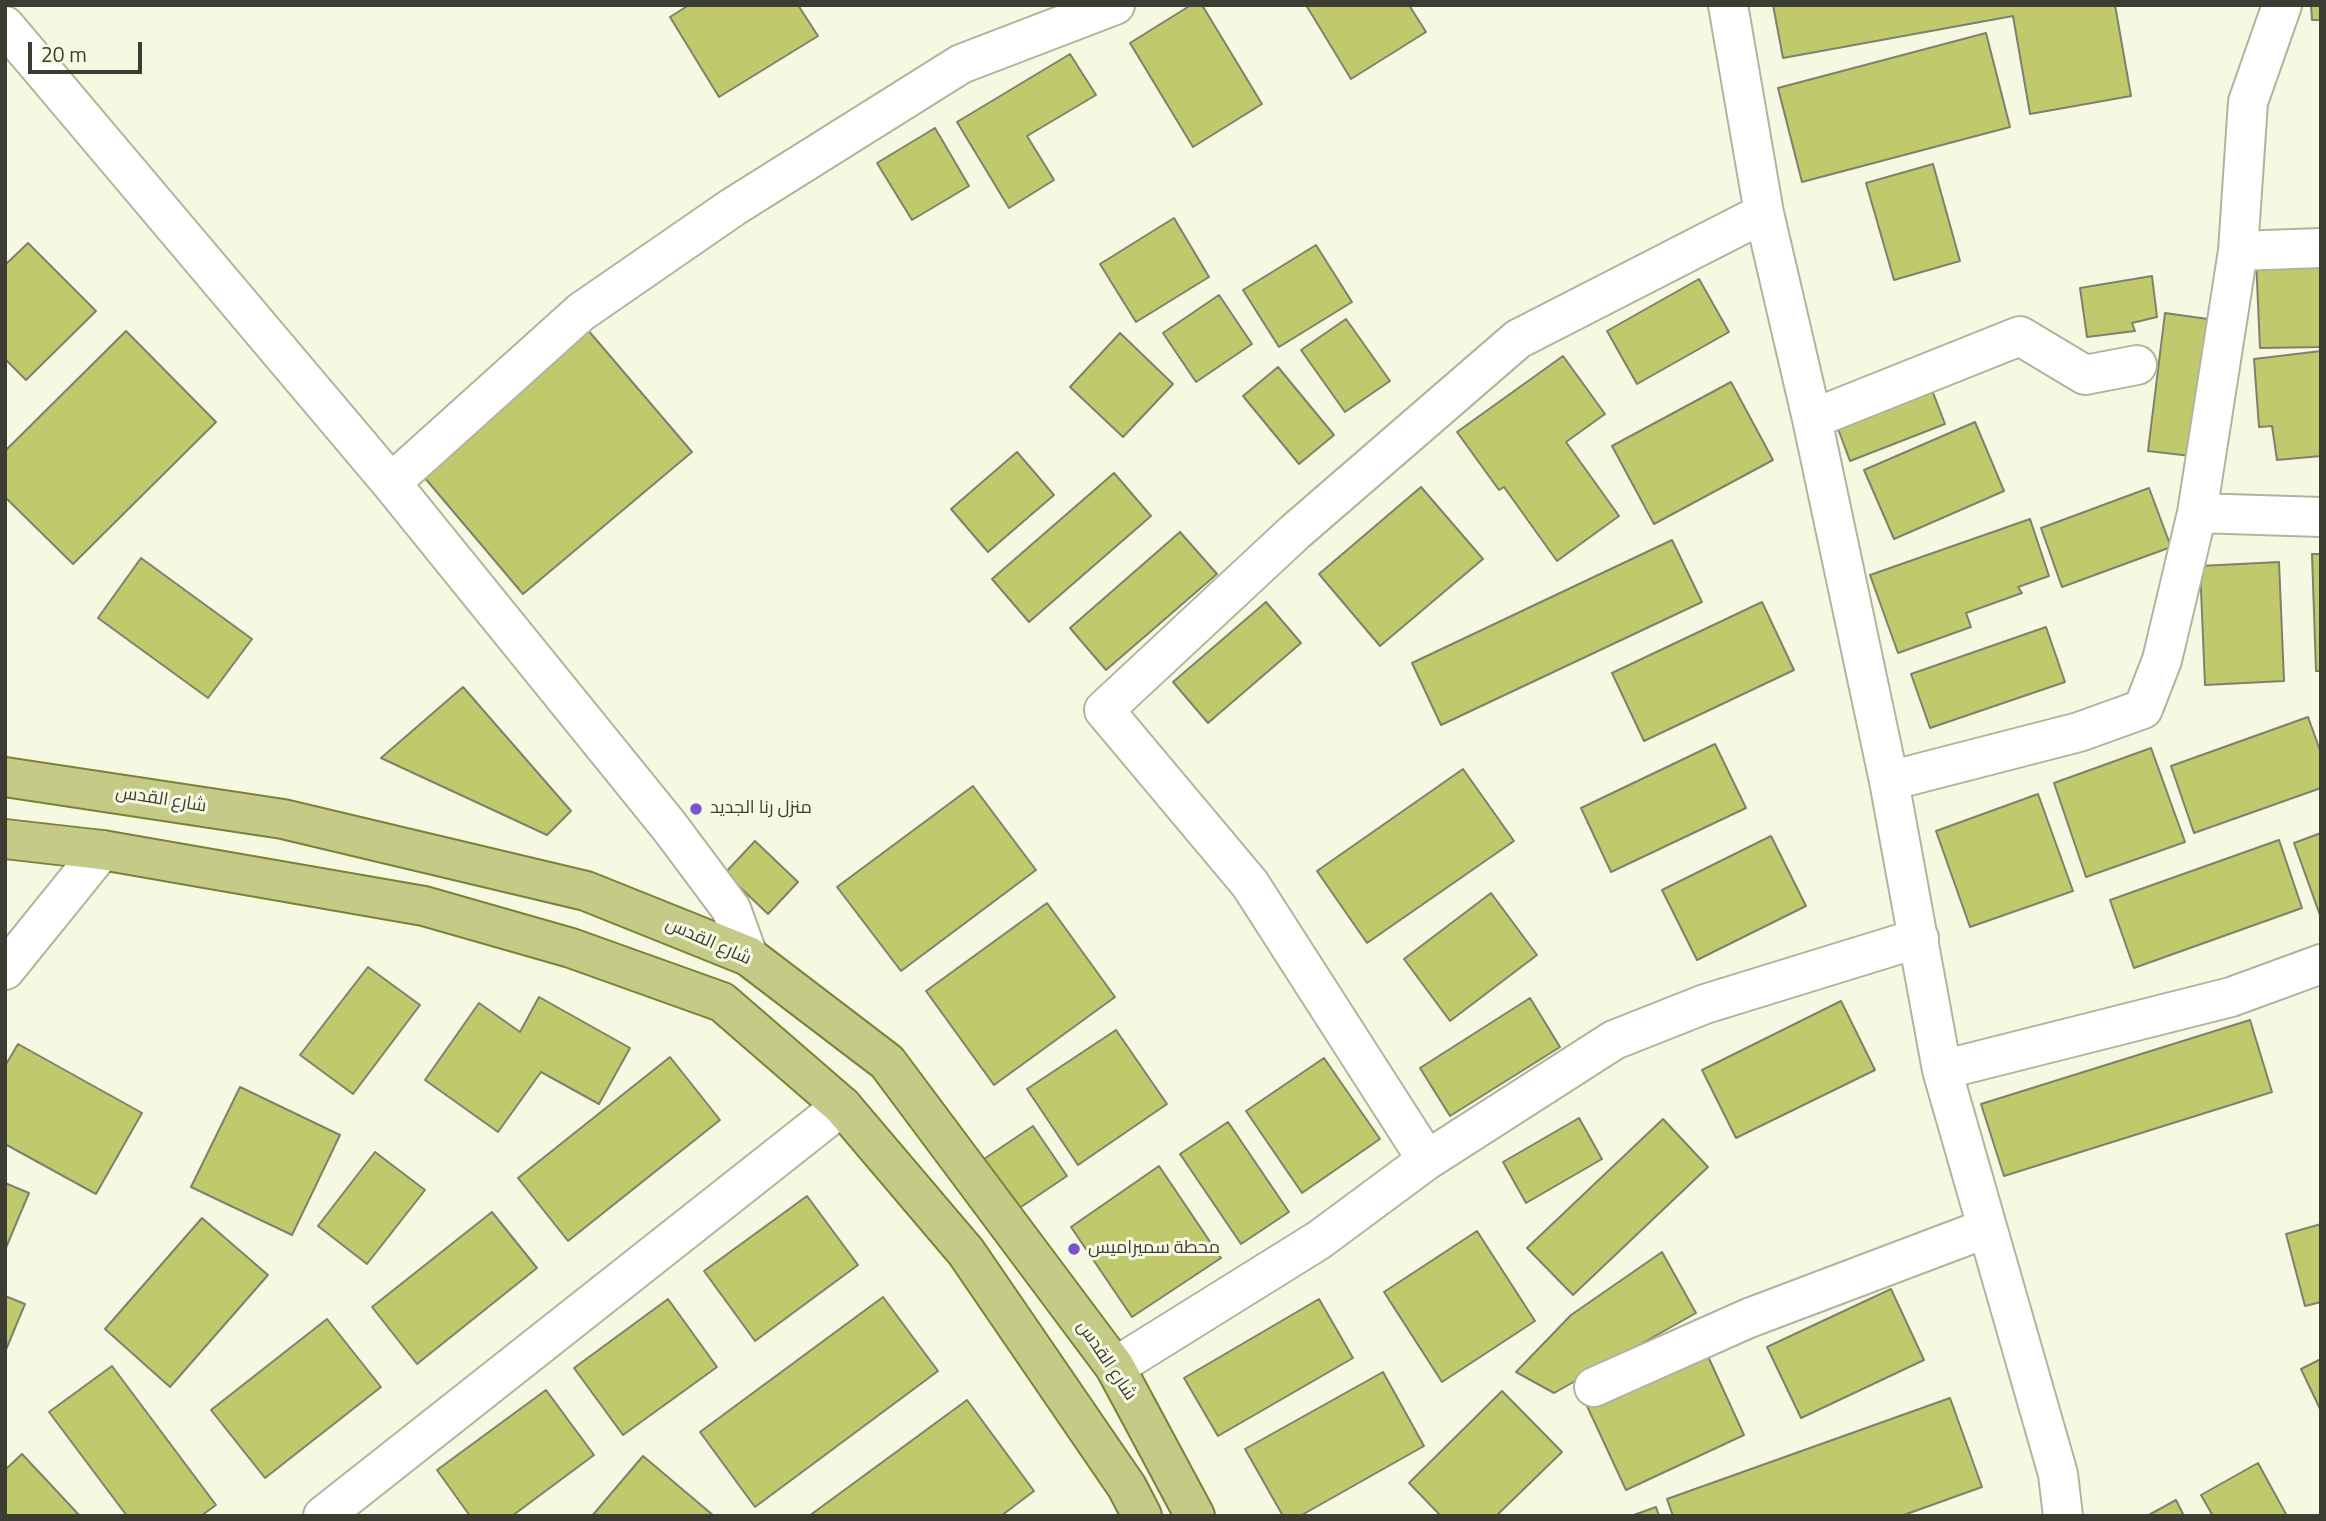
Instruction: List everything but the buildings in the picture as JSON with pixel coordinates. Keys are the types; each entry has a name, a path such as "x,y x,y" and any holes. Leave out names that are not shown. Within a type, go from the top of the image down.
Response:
{"main road":[{"name":"شارع القدس","path":"5,777 283,819 586,891 748,956 887,1062 1115,1367 1195,1516"},
{"path":"5,839 103,850 424,906 584,953 722,1002 842,1106 966,1252 1126,1487 1142,1516"}],"street":[{"path":"391,483 582,312 733,207 961,64 1115,5"},
{"path":"1728,5 1764,213 1812,419 1889,781 1942,1070 2058,1474 2063,1516"},
{"path":"1889,781 2079,732 2143,709 2162,660 2197,513 2238,251 2248,102 2282,5"},
{"path":"5,26 391,483 669,826 731,909 748,956"},
{"path":"1427,1160 1250,884 1104,710 1295,532 1518,339 1764,213"},
{"path":"2238,251 2321,248"},
{"path":"1812,419 2020,336 2085,375 2137,365"},
{"path":"2197,513 2321,517"},
{"path":"5,970 103,850"},
{"path":"1115,1367 1319,1240 1427,1160 1614,1040 1705,1004 1919,938"},
{"path":"1942,1070 2231,997 2321,964"},
{"path":"323,1516 842,1106"},
{"path":"1594,1387 1749,1318 1987,1228"}],"place":[{"name":"منزل رنا الجديد","path":"696,809"},
{"name":"محطة سميراميس","path":"1074,1249"}]}
